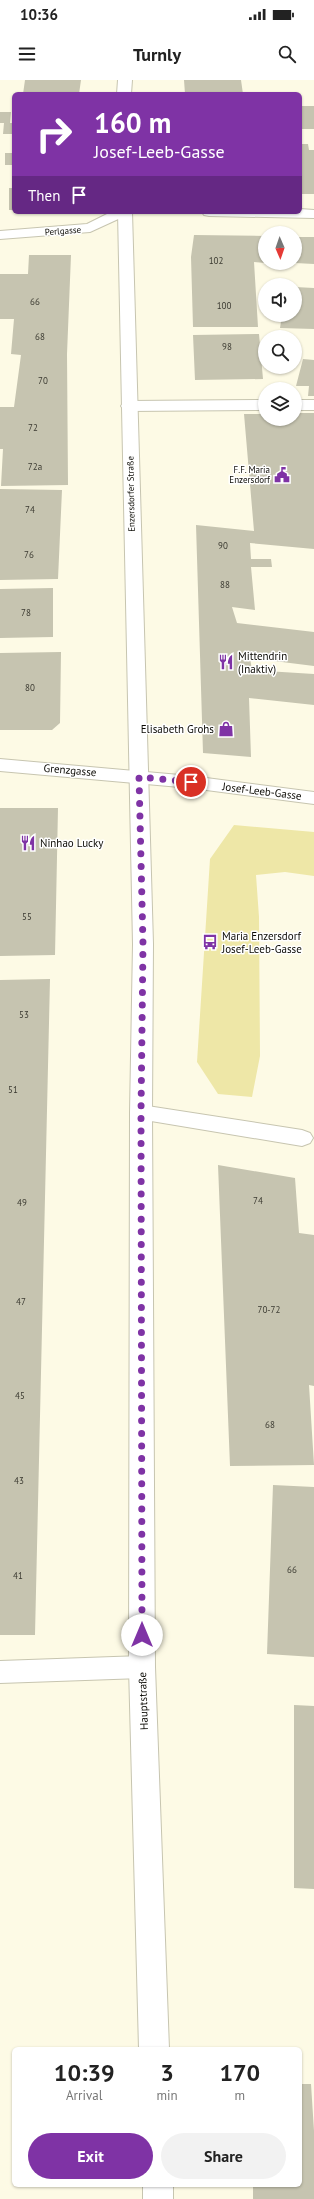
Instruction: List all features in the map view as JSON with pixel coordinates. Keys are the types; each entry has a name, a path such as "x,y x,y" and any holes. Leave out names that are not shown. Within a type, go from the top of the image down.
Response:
{"main road":[{"path":"124,92 125,80"},
{"name":"Perlgasse","path":"0,235 90,228 119,214"},
{"name":"Enzersdorfer Straße","path":"123,214 139,777"},
{"path":"302,214 314,214"},
{"path":"129,406 258,405"},
{"path":"302,405 314,406"},
{"name":"Grenzgasse","path":"0,765 139,777"},
{"name":"Josef-Leeb-Gasse","path":"139,777 314,798"},
{"name":"Hauptstraße","path":"139,777 143,944 141,1113 142,1667 154,2047"},
{"path":"141,1113 302,1138"},
{"path":"0,1672 142,1667"},
{"path":"158,2187 158,2199"}],"shaded area":[{"path":"234,825 314,832 314,876 285,872 256,875 259,917 260,1056 252,1097 218,1094 197,1062 210,859"}],"building":[{"path":"25,80 81,80 79,92 23,92"},
{"path":"184,80 241,80 243,92 185,92"},
{"path":"302,106 314,106 314,129 302,129"},
{"path":"0,112 11,112 10,123 12,123 12,134 3,134 4,123 0,123"},
{"path":"302,144 308,144 309,150 314,150 314,194 302,194"},
{"path":"5,153 12,153 12,165 5,165"},
{"path":"9,188 12,188 12,210 9,210"},
{"path":"194,235 258,236 258,262 254,262 258,327 193,327 191,257"},
{"path":"302,237 314,237 314,264 302,263"},
{"path":"29,255 71,255 67,354 68,485 1,486 3,449 0,449 0,407 14,407 21,355 11,354 14,319 0,319 0,274 28,274"},
{"path":"302,287 314,288 314,329 280,328 281,322 302,322"},
{"path":"258,334 258,374 263,374 263,379 195,380 193,335"},
{"path":"303,359 314,360 314,396 308,396 309,386 302,386 302,382 297,382 299,374 302,374"},
{"path":"302,413 314,413 314,549 250,543 251,559 271,559 272,567 251,567 255,610 232,607 237,623 314,632 314,666 250,658 252,670 314,674 314,705 249,698 251,757 203,753 196,525 254,531 244,414 258,414 258,426 302,426"},
{"path":"0,489 62,490 58,579 0,580"},
{"path":"53,588 53,637 0,638 0,589"},
{"path":"61,652 60,723 52,730 0,730 0,653"},
{"path":"0,808 58,808 55,955 0,956"},
{"path":"50,979 35,1635 0,1635 0,980"},
{"path":"218,1165 295,1178 299,1233 314,1235 314,1386 309,1385 314,1465 230,1466"},
{"path":"273,1485 314,1487 314,1657 267,1654"},
{"path":"294,1705 314,1706 314,1889 294,1888"},
{"path":"302,2084 311,2084 314,2131 314,2199 253,2199 253,2187 302,2187"}],"place":[{"name":"F.F. Maria Enzersdorf","path":"282,475"},
{"name":"Mittendrin (Inaktiv)","path":"226,662"},
{"name":"Elisabeth Grohs","path":"226,729"},
{"name":"Ninhao Lucky","path":"28,843"},
{"name":"Maria Enzersdorf Josef-Leeb-Gasse","path":"210,942"}],"route":[{"path":"142,1635 141,1113 143,944 139,777 191,782"}]}
